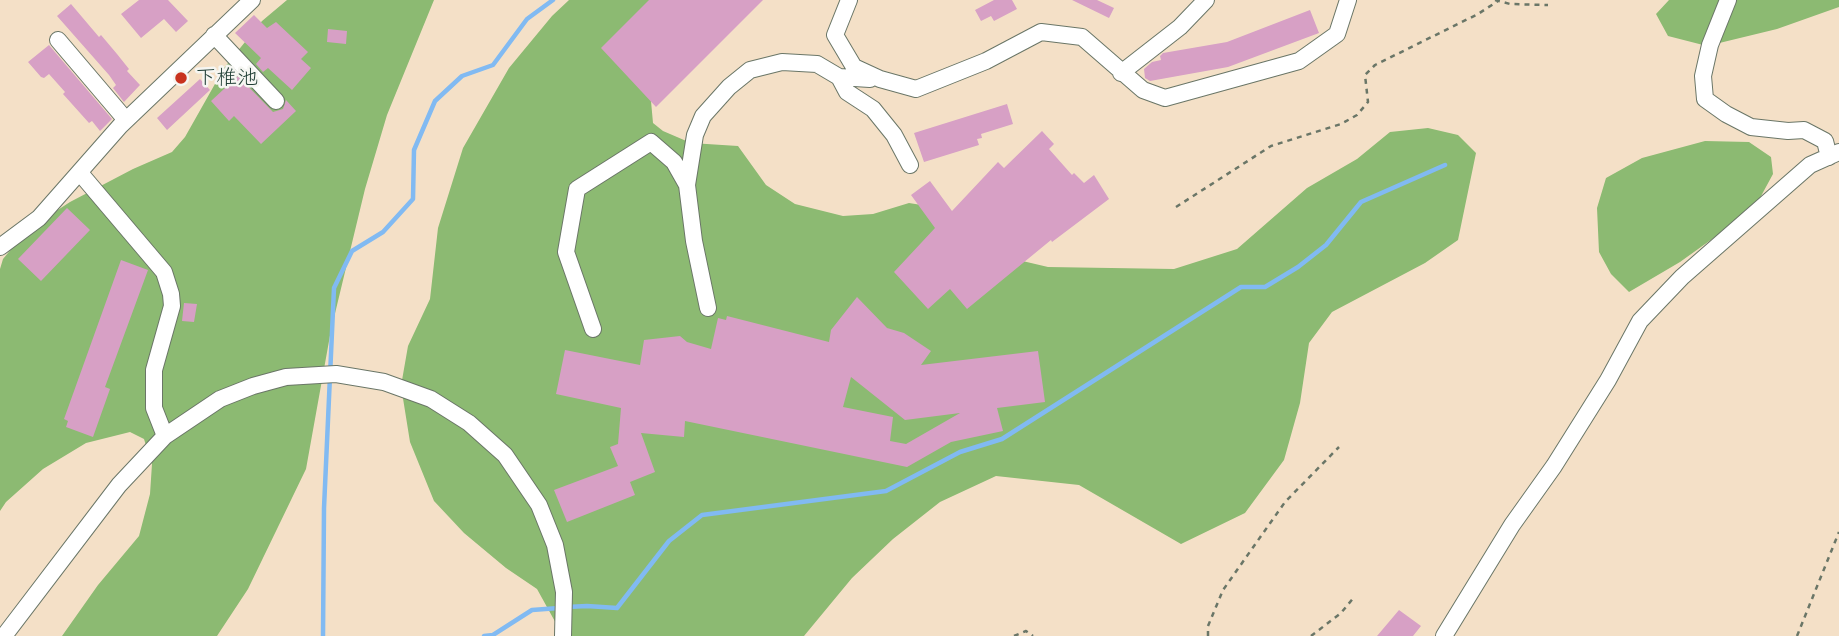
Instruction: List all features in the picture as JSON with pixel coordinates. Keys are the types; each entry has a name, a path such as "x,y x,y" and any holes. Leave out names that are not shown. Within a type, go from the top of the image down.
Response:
{"street":[{"path":"0,247 39,218 126,120 252,0"},
{"path":"849,0 835,36 854,67 880,79 916,89 986,61 1041,32 1082,37 1143,90 1165,98 1299,61 1336,34 1348,0"},
{"path":"1121,73 1180,27 1206,0"},
{"path":"1444,636 1608,380 1640,321 1682,277 1810,165 1834,155 1825,141 1804,130 1751,127 1705,99 1703,76 1728,0"},
{"path":"214,35 276,102"},
{"path":"58,40 126,120"},
{"path":"708,308 694,241 687,185 695,135 704,116 729,87 750,70 782,62 817,64 839,77 880,79"},
{"path":"839,77 847,92 873,109 894,135 910,165"},
{"path":"593,329 566,252 577,189 651,142 674,162 687,185"},
{"path":"80,173 164,272 172,306 154,370 154,408 165,436"},
{"path":"4,636 119,485 165,436 220,399 253,386 286,377 336,374 384,382 431,399 470,423 505,455 539,505 555,545 564,592 563,636"}],"path":[{"path":"1175,207 1271,146 1341,124 1357,115 1368,102 1365,75 1375,65 1479,14 1497,0 1510,4 1548,5"},
{"path":"1208,636 1208,626 1223,590 1285,502 1339,447"},
{"path":"1797,636 1839,531"},
{"path":"1311,636 1341,613 1355,596"},
{"path":"1014,636 1026,631 1033,636"}],"green space":[{"path":"287,0 434,0 387,115 365,189 331,330 306,469 248,589 217,636 62,636 98,585 139,536 150,494 152,464 144,439 130,432 86,443 43,469 6,502 0,511 0,269 3,259 27,230 70,202 172,152 185,137 224,68 262,21"},
{"path":"569,0 737,0 651,101 653,123 663,131 691,143 738,146 766,185 795,204 843,216 873,214 909,203 934,207 997,255 1048,267 1174,269 1237,249 1307,188 1357,159 1390,132 1428,128 1458,135 1476,153 1458,240 1425,263 1332,312 1309,343 1300,403 1284,460 1245,513 1181,544 1079,485 996,476 940,502 893,539 852,578 804,636 563,636 537,589 506,568 464,533 434,501 410,442 401,386 408,346 430,299 438,228 463,148 509,68 552,16"},
{"path":"1669,0 1839,0 1839,7 1777,29 1707,46 1668,36 1656,14"},
{"path":"1705,141 1749,142 1771,157 1773,174 1754,209 1680,262 1629,292 1611,274 1599,252 1597,208 1606,178 1642,158"}],"building":[{"path":"139,0 168,0 188,21 176,32 164,19 141,38 121,14"},
{"path":"649,0 763,0 656,107 601,48"},
{"path":"994,0 1012,0 1017,9 994,21 991,16 981,21 975,10"},
{"path":"1072,0 1097,0 1114,8 1109,18"},
{"path":"71,4 99,37 101,35 140,85 124,102 113,88 116,85 109,75 57,16"},
{"path":"1310,10 1319,33 1228,67 1150,81 1145,78 1144,69 1152,62 1161,60 1163,53 1227,42"},
{"path":"254,15 267,28 276,22 308,52 301,59 311,68 292,90 268,68 263,72 256,64 261,58 235,33"},
{"path":"328,29 347,31 346,44 327,42"},
{"path":"49,45 112,119 100,131 92,121 89,123 63,94 65,92 49,74 41,77 28,62"},
{"path":"238,76 273,112 283,109 286,100 296,111 261,144 234,116 229,121 211,101"},
{"path":"200,79 210,90 167,130 157,118"},
{"path":"1007,104 1013,124 981,134 982,138 977,139 979,145 924,162 914,133"},
{"path":"1042,131 1054,144 1049,149 1072,175 1074,173 1084,183 1094,175 1109,199 1052,242 1051,240 967,309 950,289 928,309 894,272 935,228 911,195 930,181 952,211 998,162 1004,168"},
{"path":"67,208 90,230 41,281 18,259"},
{"path":"121,260 148,270 105,387 110,389 93,437 66,427 68,421 64,419"},
{"path":"857,297 887,328 904,333 931,351 921,365 1038,351 1045,402 997,408 1003,431 951,442 907,467 685,421 684,437 641,433 655,472 630,482 635,495 567,522 554,490 618,466 610,447 618,444 621,408 556,394 565,350 640,365 644,340 680,336 687,342 711,349 718,318 726,320 727,316 829,342 831,330","holes":["851,377 905,420 960,413 906,444 890,441 893,417 843,407"]},
{"path":"184,303 197,304 194,322 182,321"},
{"path":"1399,610 1421,626 1413,636 1377,636"}],"waterway":[{"path":"323,636 324,508 334,288 352,251 383,232 413,199 414,150 435,101 462,76 493,65 527,19 553,0"},
{"path":"567,607 617,608 669,541 702,515 886,491 960,452 1002,439 1241,287 1265,287 1298,267 1326,245 1361,202 1445,165"},
{"path":"484,636 493,635 532,610 559,608"}],"place":[{"name":"下椎池","path":"181,78"}]}
